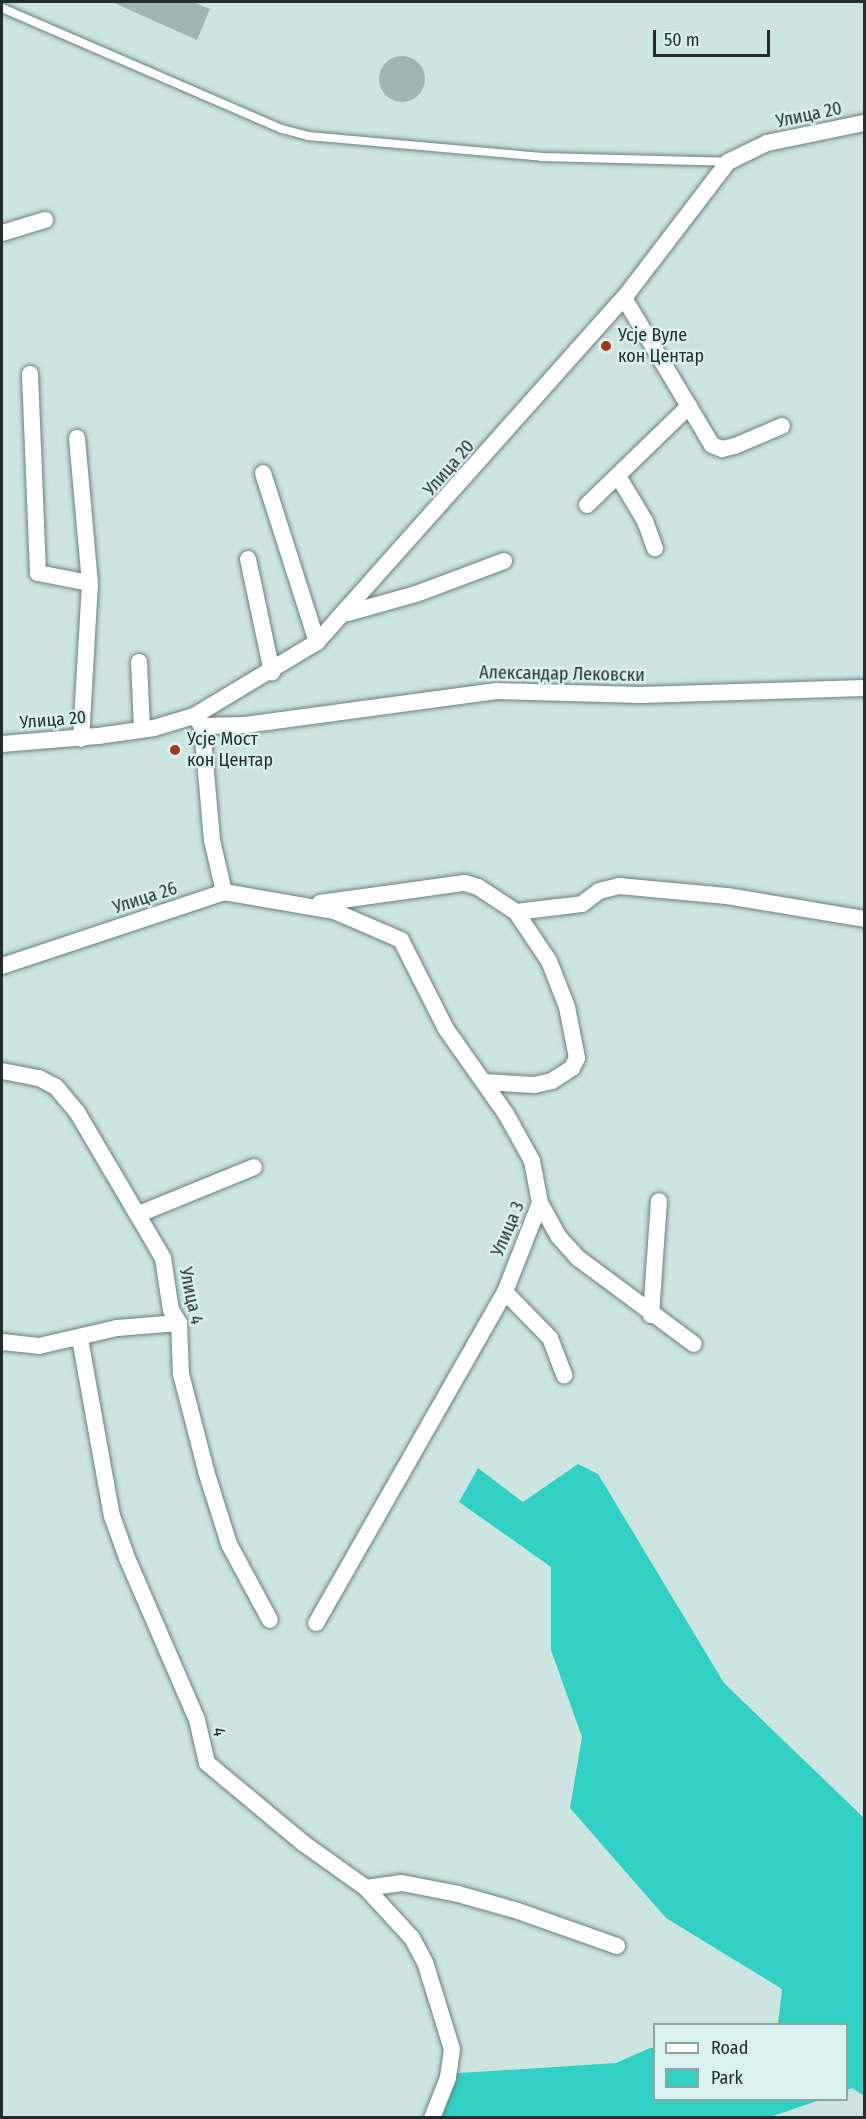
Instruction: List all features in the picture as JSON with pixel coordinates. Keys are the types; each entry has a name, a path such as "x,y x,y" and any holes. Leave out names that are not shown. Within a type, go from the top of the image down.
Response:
{"street":[{"name":"Улица 20","path":"2,744 81,738 198,721 318,642 347,613 624,298 728,162 767,143 864,123"},
{"path":"2,233 45,220"},
{"path":"624,298 712,445 722,449 782,426"},
{"path":"30,374 38,573 90,583"},
{"path":"587,506 689,406"},
{"path":"77,438 90,583 81,738"},
{"path":"263,473 318,642"},
{"path":"618,476 645,522 655,548"},
{"path":"248,559 272,672"},
{"path":"347,613 416,594 504,561"},
{"path":"139,662 142,729"},
{"name":"Александар Лековски","path":"198,721 245,725 495,691 653,695 864,688"},
{"path":"198,721 216,863 224,892"},
{"path":"304,904 465,883 478,887 516,912 549,961 567,1007 577,1058 572,1068 543,1083 484,1082"},
{"path":"516,912 582,904 599,891 619,886 727,896 864,919"},
{"name":"Улица 26","path":"2,966 224,892 304,904"},
{"name":"Улица 3","path":"304,904 334,911 401,940 446,1029 484,1082 532,1161 540,1203 505,1292 316,1623"},
{"name":"Улица 4","path":"2,1071 39,1078 56,1088 77,1112 163,1258 171,1310 179,1323 181,1374 206,1471 229,1544 270,1620"},
{"path":"139,1214 254,1167"},
{"path":"651,1314 659,1202"},
{"path":"540,1203 559,1237 578,1258 694,1344"},
{"path":"505,1292 550,1338 564,1375"},
{"path":"2,1342 39,1346 80,1339 117,1328 179,1323"},
{"name":"4","path":"80,1339 112,1516 127,1558 197,1720 207,1763 303,1843 366,1888 412,1938 425,1962 452,2049 448,2078 432,2118"},
{"path":"366,1888 402,1883 458,1894 518,1911 617,1946"}],"lane":[{"path":"2,8 282,129 308,136 542,157 728,162"}],"green space":[{"path":"578,1464 598,1474 724,1683 864,1818 864,2096 852,2088 848,2090 848,2023 778,2023 782,1989 666,1918 570,1808 582,1737 551,1650 551,1567 459,1502 478,1468 523,1502"},
{"path":"653,2048 653,2101 817,2101 770,2117 428,2118 444,2074 616,2063"}],"building":[{"path":"112,2 193,2 210,9 197,40"},
{"path":"402,56 418,63 425,79 418,95 402,102 386,95 379,79 386,63"}],"place":[{"name":"Усје Вуле кон Центар","path":"606,346"},
{"name":"Усје Мост кон Центар","path":"175,750"}]}
